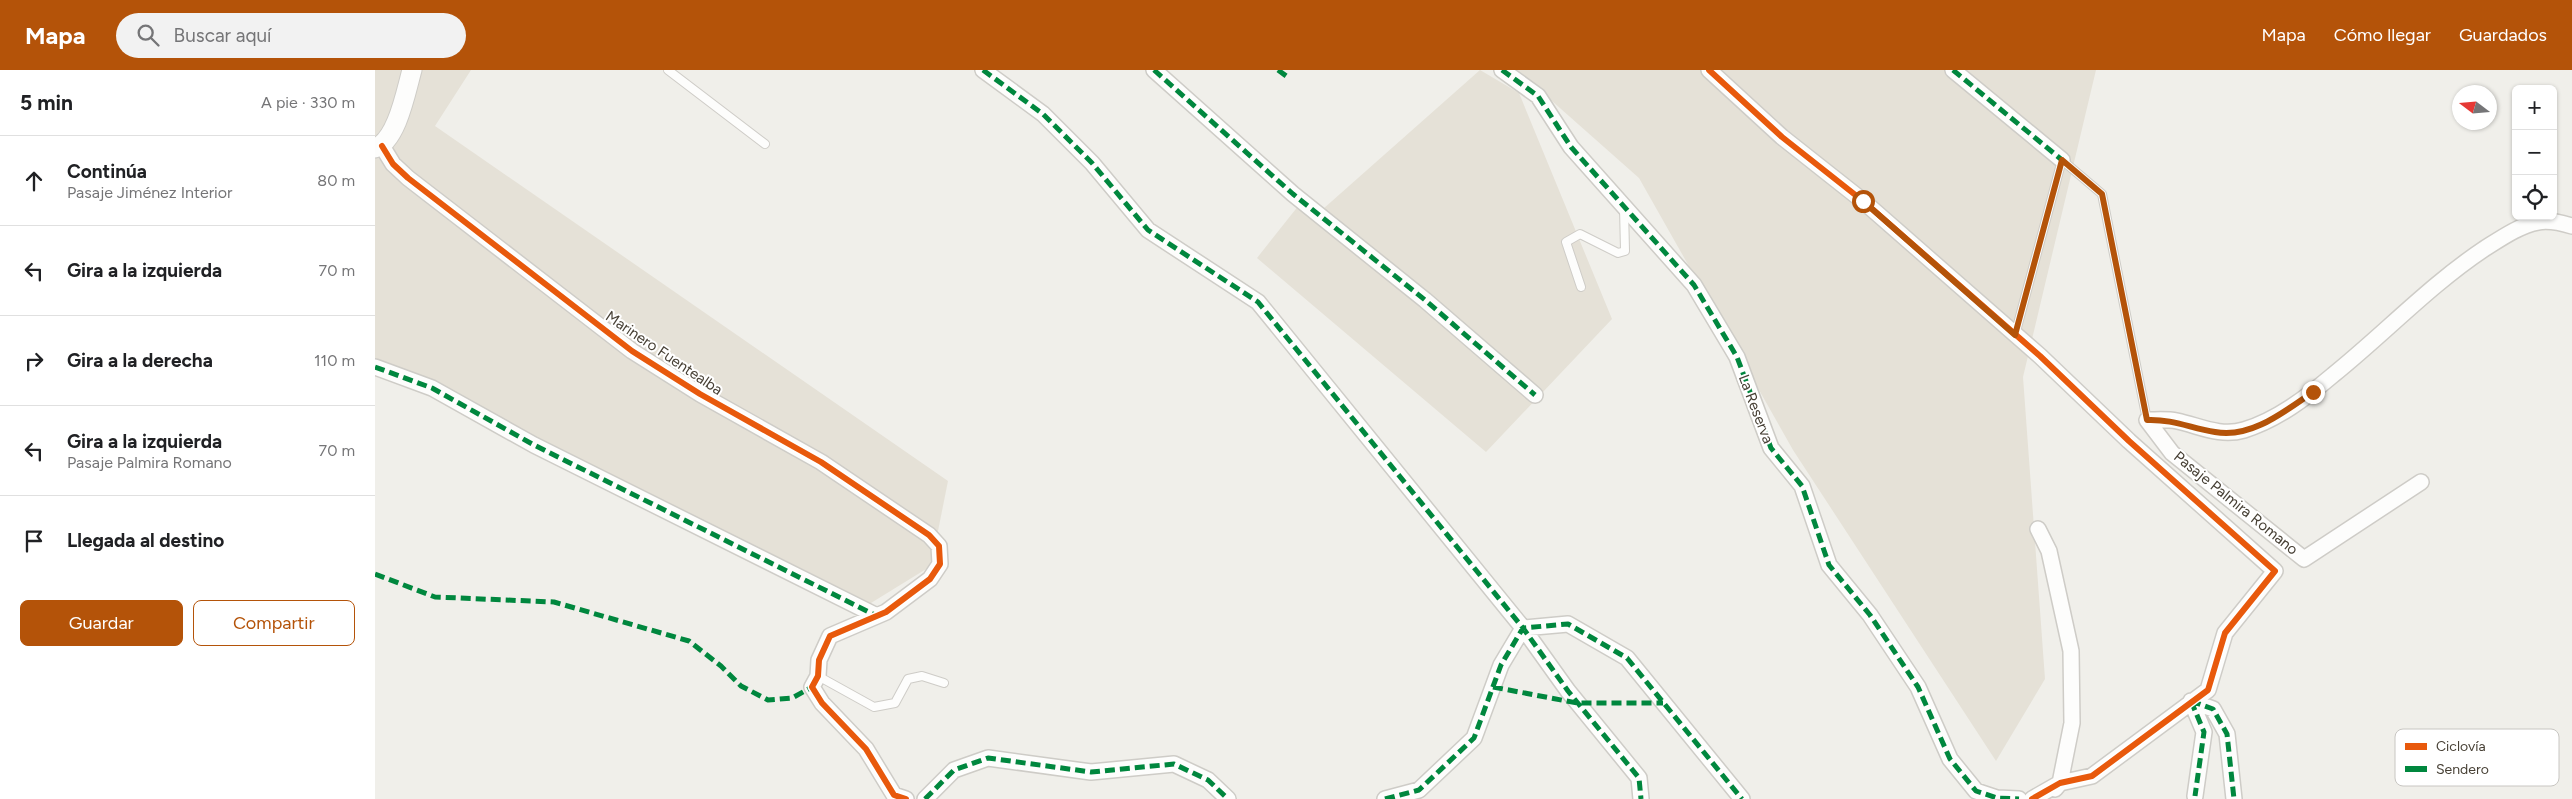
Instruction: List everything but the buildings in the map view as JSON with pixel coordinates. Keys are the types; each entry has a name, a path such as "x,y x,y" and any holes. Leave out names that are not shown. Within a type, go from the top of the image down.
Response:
{"street":[{"path":"379,147 391,134 412,70"},
{"path":"983,70 1043,114 1092,164 1149,230 1258,302 1523,628 1568,691 1639,778 1641,799"},
{"path":"1154,70 1293,194 1425,300 1535,395"},
{"name":"La Reserva","path":"1502,70 1538,96 1571,147 1694,285 1737,357 1771,448 1802,486 1829,565 1870,616 1918,687 1950,759 1976,791 1997,798 2019,799"},
{"path":"1709,70 1782,137 1863,201 2015,335 2129,441 2275,571 2225,633 2208,690 2092,776 2060,783 2032,799"},
{"path":"1953,70 2062,160"},
{"name":"Marinero Fuentealba","path":"379,147 408,178 632,351 700,394 821,462 929,535 939,546 940,564 930,579 877,616"},
{"path":"2147,420 2178,422 2217,433 2242,431 2271,420 2313,392 2377,339 2429,292 2484,249 2514,232 2538,222 2572,226"},
{"path":"375,367 432,388 534,446 877,616"},
{"name":"Pasaje Palmira Romano","path":"2147,420 2173,453 2304,559 2421,482"},
{"path":"2038,529 2049,551 2071,651 2072,723 2060,783 2045,799"},
{"path":"877,616 830,636 819,660 818,676 812,687 822,703 866,749 893,795 906,799"},
{"path":"1523,628 1568,624 1627,658 1742,799"},
{"path":"1385,799 1419,790 1474,738 1501,665 1523,628"},
{"path":"2191,701 2204,732 2195,796"},
{"path":"2191,701 2213,709 2227,734 2234,799"},
{"path":"925,799 954,770 988,758 1091,772 1174,764 1208,780 1228,799"}],"lane":[{"path":"668,70 765,144"},
{"path":"2015,335 2062,160 2102,194 2147,420"},
{"path":"1581,287 1565,242 1580,234 1618,253 1625,251 1624,206"},
{"path":"818,676 874,707 895,703 908,679 922,676 944,683"}],"shaded area":[{"path":"375,70 471,70 435,126 948,481 931,566 858,611 444,387 375,365"},
{"path":"1480,70 1519,93 1612,319 1486,452 1257,258 1307,195 1323,209"},
{"path":"1517,70 2096,70 2023,377 2045,679 1996,761 1793,450 1639,178"}],"marked path":[{"path":"983,70 1043,114 1092,163 1148,230 1258,302 1523,628 1568,691 1639,778 1641,799"},
{"path":"1154,70 1293,194 1425,300 1535,395"},
{"path":"1278,70 1289,78"},
{"path":"1502,70 1538,96 1571,147 1694,285 1737,357 1771,448 1802,486 1829,565 1870,615 1918,687 1950,759 1976,791 1997,798 2019,799"},
{"path":"1953,70 2062,160"},
{"path":"375,367 432,388 534,445 877,616"},
{"path":"375,574 435,597 554,602 689,641 721,666 741,686 768,700 792,698 812,687"},
{"path":"1385,799 1419,790 1474,738 1501,665 1523,628 1568,624 1627,658 1742,799"},
{"path":"1493,687 1577,703 1663,703"},
{"path":"2191,701 2213,709 2227,734 2234,799"},
{"path":"2191,701 2204,732 2195,796"},
{"path":"925,799 954,770 988,758 1091,772 1174,764 1208,780 1228,799"}],"cycle path":[{"path":"1709,70 1782,137 1863,201 2040,356 2129,441 2275,571 2225,633 2208,690 2092,776 2060,783 2032,799"},
{"path":"382,146 393,164 408,178 632,351 700,394 821,462 929,535 939,546 940,564 930,579 886,612 830,636 819,660 818,676 812,687 822,703 866,749 894,795 906,799"}],"route":[{"path":"1863,201 2015,335 2062,160 2102,194 2147,420 2178,422 2217,433 2242,431 2271,420 2313,392"}]}
